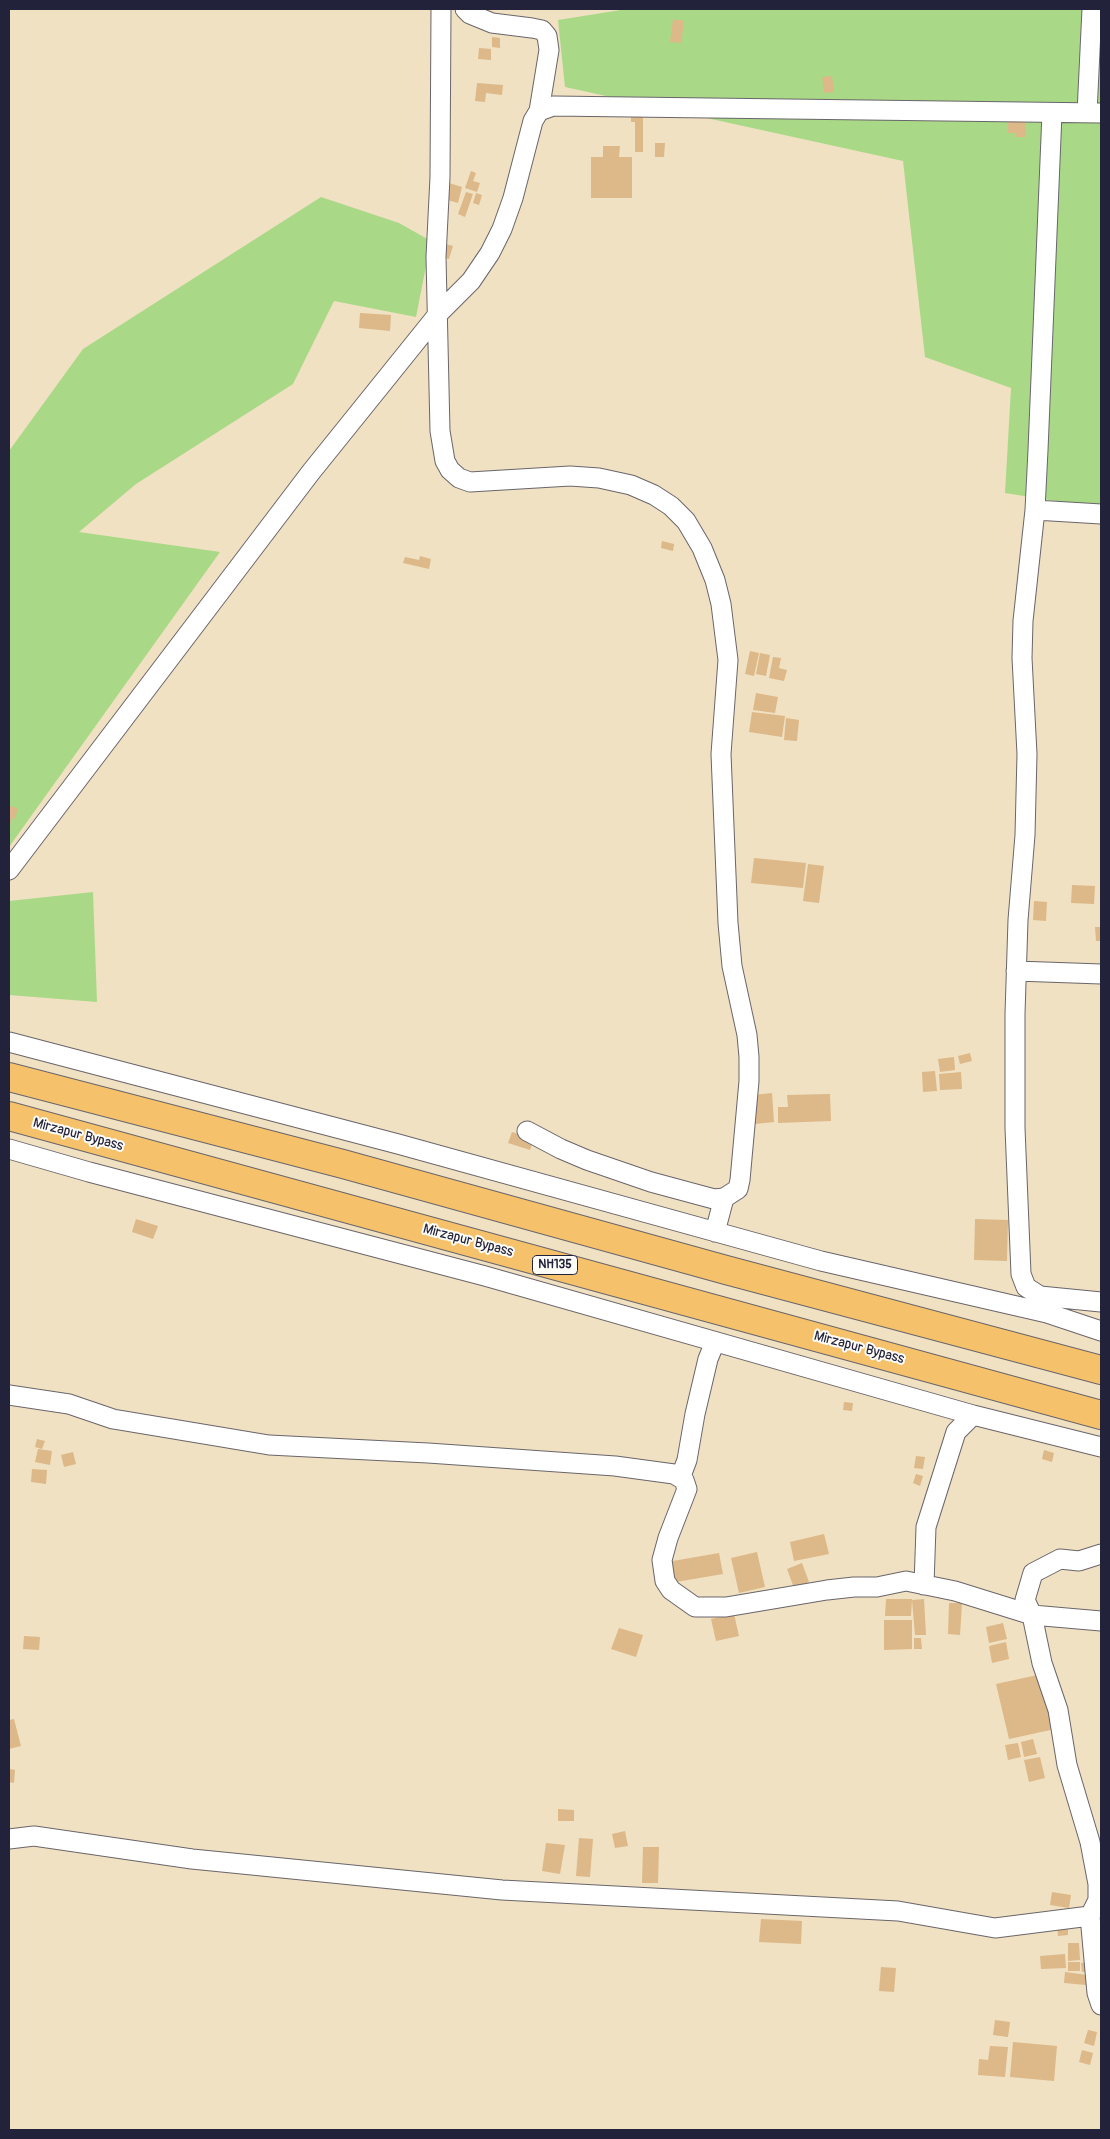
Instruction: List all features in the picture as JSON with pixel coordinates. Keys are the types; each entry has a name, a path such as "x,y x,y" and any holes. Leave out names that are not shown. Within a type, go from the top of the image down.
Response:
{"highway":[{"path":"9,1077 343,1164 726,1270 1101,1370"},
{"name":"Mirzapur Bypass","path":"9,1116 1101,1414"}],"street":[{"path":"441,9 440,177 436,257 439,312 440,431 444,454 450,470 459,478 470,482 570,476 599,478 631,485 654,495 671,506 686,520 702,548 715,580 721,604 728,660 721,754 728,923 732,966 747,1035 749,1057 738,1189 724,1198 714,1199 651,1182 561,1150 527,1132"},
{"path":"9,870 311,472 439,312 471,281 490,254 502,230 513,198 533,121 539,111 549,50 547,36 537,29 492,23 470,14 464,9"},
{"path":"539,111 553,106 1094,113 1092,9"},
{"path":"1052,113 1047,268 1034,510 1023,621 1022,658 1027,754 1025,835 1016,971 1015,1128 1021,1274 1026,1286 1040,1296 1101,1302"},
{"path":"1034,510 1101,514"},
{"path":"1016,971 1101,974"},
{"path":"9,1042 398,1144 822,1261 1047,1313 1101,1331"},
{"path":"9,1149 89,1172 485,1276 973,1415 1101,1446"},
{"path":"715,1232 724,1198"},
{"path":"681,1476 687,1460 695,1414 708,1359 716,1342"},
{"path":"9,1395 69,1404 113,1419 269,1445 428,1453 615,1466 681,1476 686,1489 662,1560 665,1581 671,1590 695,1607 726,1607 827,1590 877,1587 906,1581 955,1591 1032,1615 1101,1621"},
{"path":"924,1585 926,1527 956,1432 973,1415"},
{"path":"1101,1554 1079,1561 1060,1558 1033,1573 1025,1600 1032,1615 1042,1662 1058,1710 1067,1765 1090,1842 1098,1884 1098,1900 1090,1916 1097,1993 1101,2005"},
{"path":"10,1837 34,1836 192,1859 502,1890 898,1911 995,1928 1090,1916"}],"green space":[{"path":"627,9 1101,9 1101,508 1005,493 1011,388 925,357 903,161 565,87 558,20"},
{"path":"321,197 399,223 431,241 416,317 334,301 293,384 136,484 79,532 220,552 9,847 9,451 83,349"},
{"path":"93,892 97,1002 9,995 9,901"}],"building":[{"path":"673,19 684,21 681,43 670,42"},
{"path":"492,37 500,38 500,48 492,47"},
{"path":"479,48 491,49 491,60 478,59"},
{"path":"832,76 834,92 824,93 822,77"},
{"path":"477,83 503,85 502,95 486,93 485,102 475,101"},
{"path":"631,116 643,116 643,152 635,152 635,122 631,122"},
{"path":"1019,117 1019,122 1025,122 1026,137 1016,137 1015,133 1008,133 1008,118"},
{"path":"655,143 665,143 664,157 655,157"},
{"path":"603,146 620,146 619,157 632,157 632,198 591,198 591,157 603,157"},
{"path":"471,171 476,173 473,181 480,183 477,192 465,188"},
{"path":"449,183 462,187 458,203 444,199"},
{"path":"466,192 473,194 465,217 458,214"},
{"path":"476,193 482,195 479,205 473,203"},
{"path":"446,244 453,246 449,259 442,257"},
{"path":"360,313 391,315 390,331 359,328"},
{"path":"662,541 674,544 673,551 661,548"},
{"path":"420,556 431,559 429,569 403,563 405,557 419,560"},
{"path":"750,651 759,653 754,676 745,674"},
{"path":"760,653 770,655 766,676 756,674"},
{"path":"773,657 781,658 779,668 787,670 784,681 769,678"},
{"path":"756,693 778,697 775,713 753,710"},
{"path":"752,712 785,716 782,737 749,732"},
{"path":"786,718 799,720 797,741 784,740"},
{"path":"9,806 18,808 15,819 12,818 9,827"},
{"path":"754,858 806,863 803,888 751,883"},
{"path":"808,864 824,866 819,903 803,901"},
{"path":"1072,885 1095,886 1094,904 1071,903"},
{"path":"1034,901 1047,902 1046,921 1033,920"},
{"path":"1095,927 1101,927 1101,941 1096,941"},
{"path":"970,1053 972,1061 960,1064 958,1056"},
{"path":"954,1057 955,1070 940,1072 938,1059"},
{"path":"935,1071 937,1091 923,1092 922,1072"},
{"path":"961,1072 962,1089 940,1090 939,1074"},
{"path":"772,1093 774,1122 755,1124 753,1095"},
{"path":"830,1094 831,1121 778,1123 778,1107 788,1107 787,1095"},
{"path":"512,1132 534,1139 530,1150 508,1143"},
{"path":"136,1219 158,1226 153,1239 132,1232"},
{"path":"975,1219 1008,1220 1007,1261 974,1260"},
{"path":"844,1402 853,1403 852,1411 843,1410"},
{"path":"37,1439 45,1441 42,1449 35,1447"},
{"path":"38,1449 52,1451 50,1465 35,1462"},
{"path":"1044,1450 1054,1453 1052,1462 1042,1459"},
{"path":"73,1452 76,1464 64,1467 61,1455"},
{"path":"916,1456 925,1457 923,1469 914,1468"},
{"path":"32,1469 47,1470 46,1484 31,1482"},
{"path":"916,1474 923,1476 920,1486 913,1483"},
{"path":"824,1534 829,1554 794,1561 790,1542"},
{"path":"757,1552 765,1587 739,1593 731,1558"},
{"path":"719,1553 723,1574 670,1583 667,1562"},
{"path":"802,1563 809,1582 794,1588 787,1569"},
{"path":"886,1599 912,1599 911,1616 885,1616"},
{"path":"924,1599 926,1635 915,1635 912,1600"},
{"path":"949,1603 962,1603 960,1635 948,1634"},
{"path":"734,1614 739,1636 716,1641 711,1619"},
{"path":"884,1620 912,1620 912,1649 884,1650"},
{"path":"1003,1623 1007,1639 989,1643 986,1627"},
{"path":"619,1628 643,1635 636,1657 611,1649"},
{"path":"24,1636 40,1637 39,1650 23,1649"},
{"path":"914,1638 921,1638 922,1649 914,1649"},
{"path":"1006,1642 1009,1659 992,1663 989,1646"},
{"path":"1042,1674 1055,1729 1009,1739 996,1684"},
{"path":"14,1719 21,1746 9,1749 9,1720"},
{"path":"1033,1739 1037,1754 1024,1757 1021,1742"},
{"path":"1018,1743 1021,1757 1008,1760 1005,1745"},
{"path":"1040,1757 1045,1778 1029,1782 1024,1760"},
{"path":"9,1769 15,1770 14,1783 9,1782"},
{"path":"558,1809 574,1810 574,1821 558,1821"},
{"path":"625,1831 628,1846 615,1848 612,1834"},
{"path":"579,1838 593,1839 590,1877 576,1876"},
{"path":"546,1843 565,1845 560,1874 542,1871"},
{"path":"643,1847 659,1847 658,1883 642,1883"},
{"path":"1052,1892 1071,1895 1069,1908 1050,1905"},
{"path":"761,1919 802,1921 801,1944 759,1942"},
{"path":"1068,1924 1068,1935 1058,1936 1057,1925"},
{"path":"1068,1943 1079,1943 1080,1960 1068,1961"},
{"path":"1065,1954 1066,1968 1041,1969 1040,1956"},
{"path":"1068,1962 1080,1962 1080,1971 1068,1971"},
{"path":"1090,1962 1091,1971 1082,1972 1081,1963"},
{"path":"881,1967 896,1968 894,1992 879,1991"},
{"path":"1065,1972 1087,1975 1086,1985 1064,1983"},
{"path":"995,2020 1010,2022 1008,2037 993,2035"},
{"path":"1088,2030 1097,2032 1094,2046 1084,2043"},
{"path":"1013,2042 1057,2046 1054,2081 1010,2077"},
{"path":"990,2046 1008,2047 1005,2077 978,2075 979,2059 988,2060"},
{"path":"1082,2050 1093,2053 1090,2065 1079,2062"}]}
